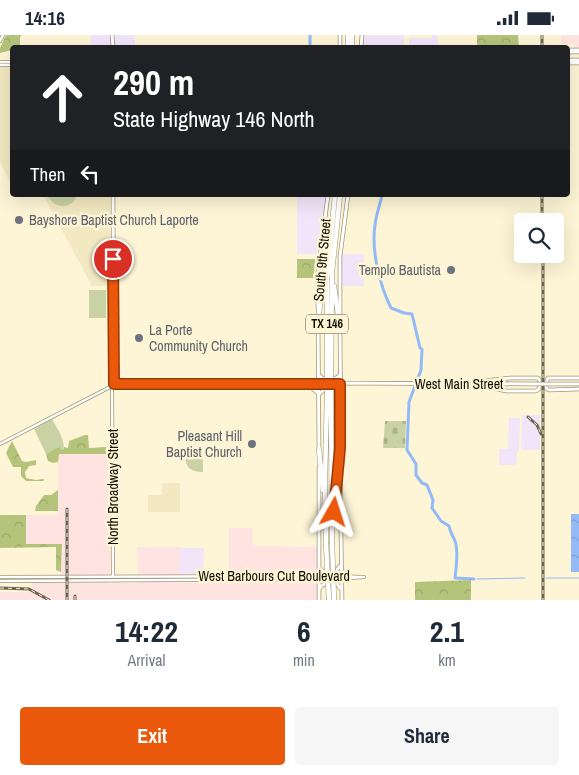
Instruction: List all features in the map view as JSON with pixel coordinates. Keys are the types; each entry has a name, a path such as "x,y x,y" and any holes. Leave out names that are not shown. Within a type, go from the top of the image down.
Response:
{"highway":[{"name":"TX 146","path":"329,371 326,277 335,197"},
{"name":"TX 146","path":"329,600 329,543 332,529 329,371 332,272 340,197"},
{"path":"332,272 340,329"},
{"path":"318,320 322,290 326,277"},
{"name":"TX 146","path":"329,397 326,523 334,600"},
{"path":"332,529 340,448"},
{"path":"319,449 326,523"}],"main road":[{"path":"113,197 113,385"},
{"name":"South 9th Street","path":"319,600 318,272 328,197"},
{"path":"342,600 340,256 348,197"},
{"path":"319,375 322,379 335,379 340,375"},
{"path":"535,378 539,380 540,387 536,391 506,391 476,385 483,381 498,379 535,378"},
{"path":"579,378 548,378 545,385 549,390 579,389"},
{"name":"West Main Street","path":"113,385 579,384"},
{"path":"306,385 313,388 319,394 324,390 336,390 340,393"},
{"path":"319,568 324,572 335,572 340,569 341,565"},
{"path":"319,591 322,585 332,583 338,585 342,591"}],"street":[{"path":"0,41 3,35"},
{"path":"0,444 113,385"},
{"name":"North Broadway Street","path":"113,385 113,578"},
{"name":"West Barbours Cut Boulevard","path":"0,579 364,577 341,578"}],"shaded area":[{"path":"91,35 135,35 135,45 90,45"},
{"path":"363,35 404,35 404,45 363,45"},
{"path":"432,35 438,35 438,45 409,45 409,38 431,38"},
{"path":"561,35 579,35 579,48 574,48 573,44 561,44"},
{"path":"0,67 10,67 10,182 0,162"},
{"path":"44,197 110,197 110,286 92,286"},
{"path":"297,197 326,197 317,254 297,254"},
{"path":"342,254 364,254 364,286 342,286"},
{"path":"522,415 540,415 540,450 521,450"},
{"path":"509,418 520,418 519,451 517,451 516,465 499,465 499,449 508,449"},
{"path":"58,454 110,454 110,583 138,583 137,547 180,547 179,583 229,582 229,528 252,528 253,546 317,547 317,600 0,600 0,592 31,592 33,576 61,575 62,544 26,544 26,515 58,515"},
{"path":"162,483 180,483 180,512 148,512 148,495 162,495"},
{"path":"179,548 204,548 203,574 179,574"}],"green space":[{"path":"6,35 22,35 20,37 20,45 10,45 10,50 0,53 0,48"},
{"path":"477,35 518,35 519,45 477,45"},
{"path":"48,197 76,197 76,199 69,205 61,206 53,203"},
{"path":"297,259 316,259 313,278 297,278"},
{"path":"89,290 106,290 106,318 89,318"},
{"path":"52,419 64,446 63,450 58,447 46,454 34,429"},
{"path":"385,421 406,421 405,448 383,448"},
{"path":"88,435 89,448 106,447 106,449 111,449 112,453 59,454 58,462 48,461 46,454 58,447 63,450 64,447 68,448 69,441"},
{"path":"12,441 22,461 36,460 36,465 29,466 25,472 26,478 44,479 44,481 26,481 21,476 21,467 13,467 6,453"},
{"path":"185,454 203,454 203,472 189,468"},
{"path":"58,490 58,511 35,511 36,506 44,495 51,495"},
{"path":"0,515 26,515 26,544 62,544 61,572 56,570 56,547 0,548"},
{"path":"471,580 471,600 415,600 415,582"}],"water":[{"path":"571,514 579,514 579,572 571,572"}],"waterway":[{"path":"310,35 310,45"},
{"path":"381,197 376,217 374,235 375,257 380,279 391,308 412,314 420,348 422,349 421,370 409,402 407,450 416,464 416,475 422,483 427,485 433,500 432,508 441,521 449,526 455,541 457,555 455,578 474,579"},
{"path":"477,579 525,578"},
{"path":"546,578 579,578"}],"railway":[{"path":"542,35 542,45"},
{"path":"542,197 542,213"},
{"path":"543,263 543,600"},
{"path":"528,417 537,425 541,434"},
{"path":"67,509 67,600"},
{"path":"0,588 29,589 49,600"}],"place":[{"name":"Bayshore Baptist Church Laporte","path":"19,220"},
{"name":"Templo Bautista","path":"451,270"},
{"name":"La Porte Community Church","path":"139,338"},
{"name":"Pleasant Hill Baptist Church","path":"252,444"}],"route":[{"path":"113,259 114,384 340,384 340,448 334,512"}]}
